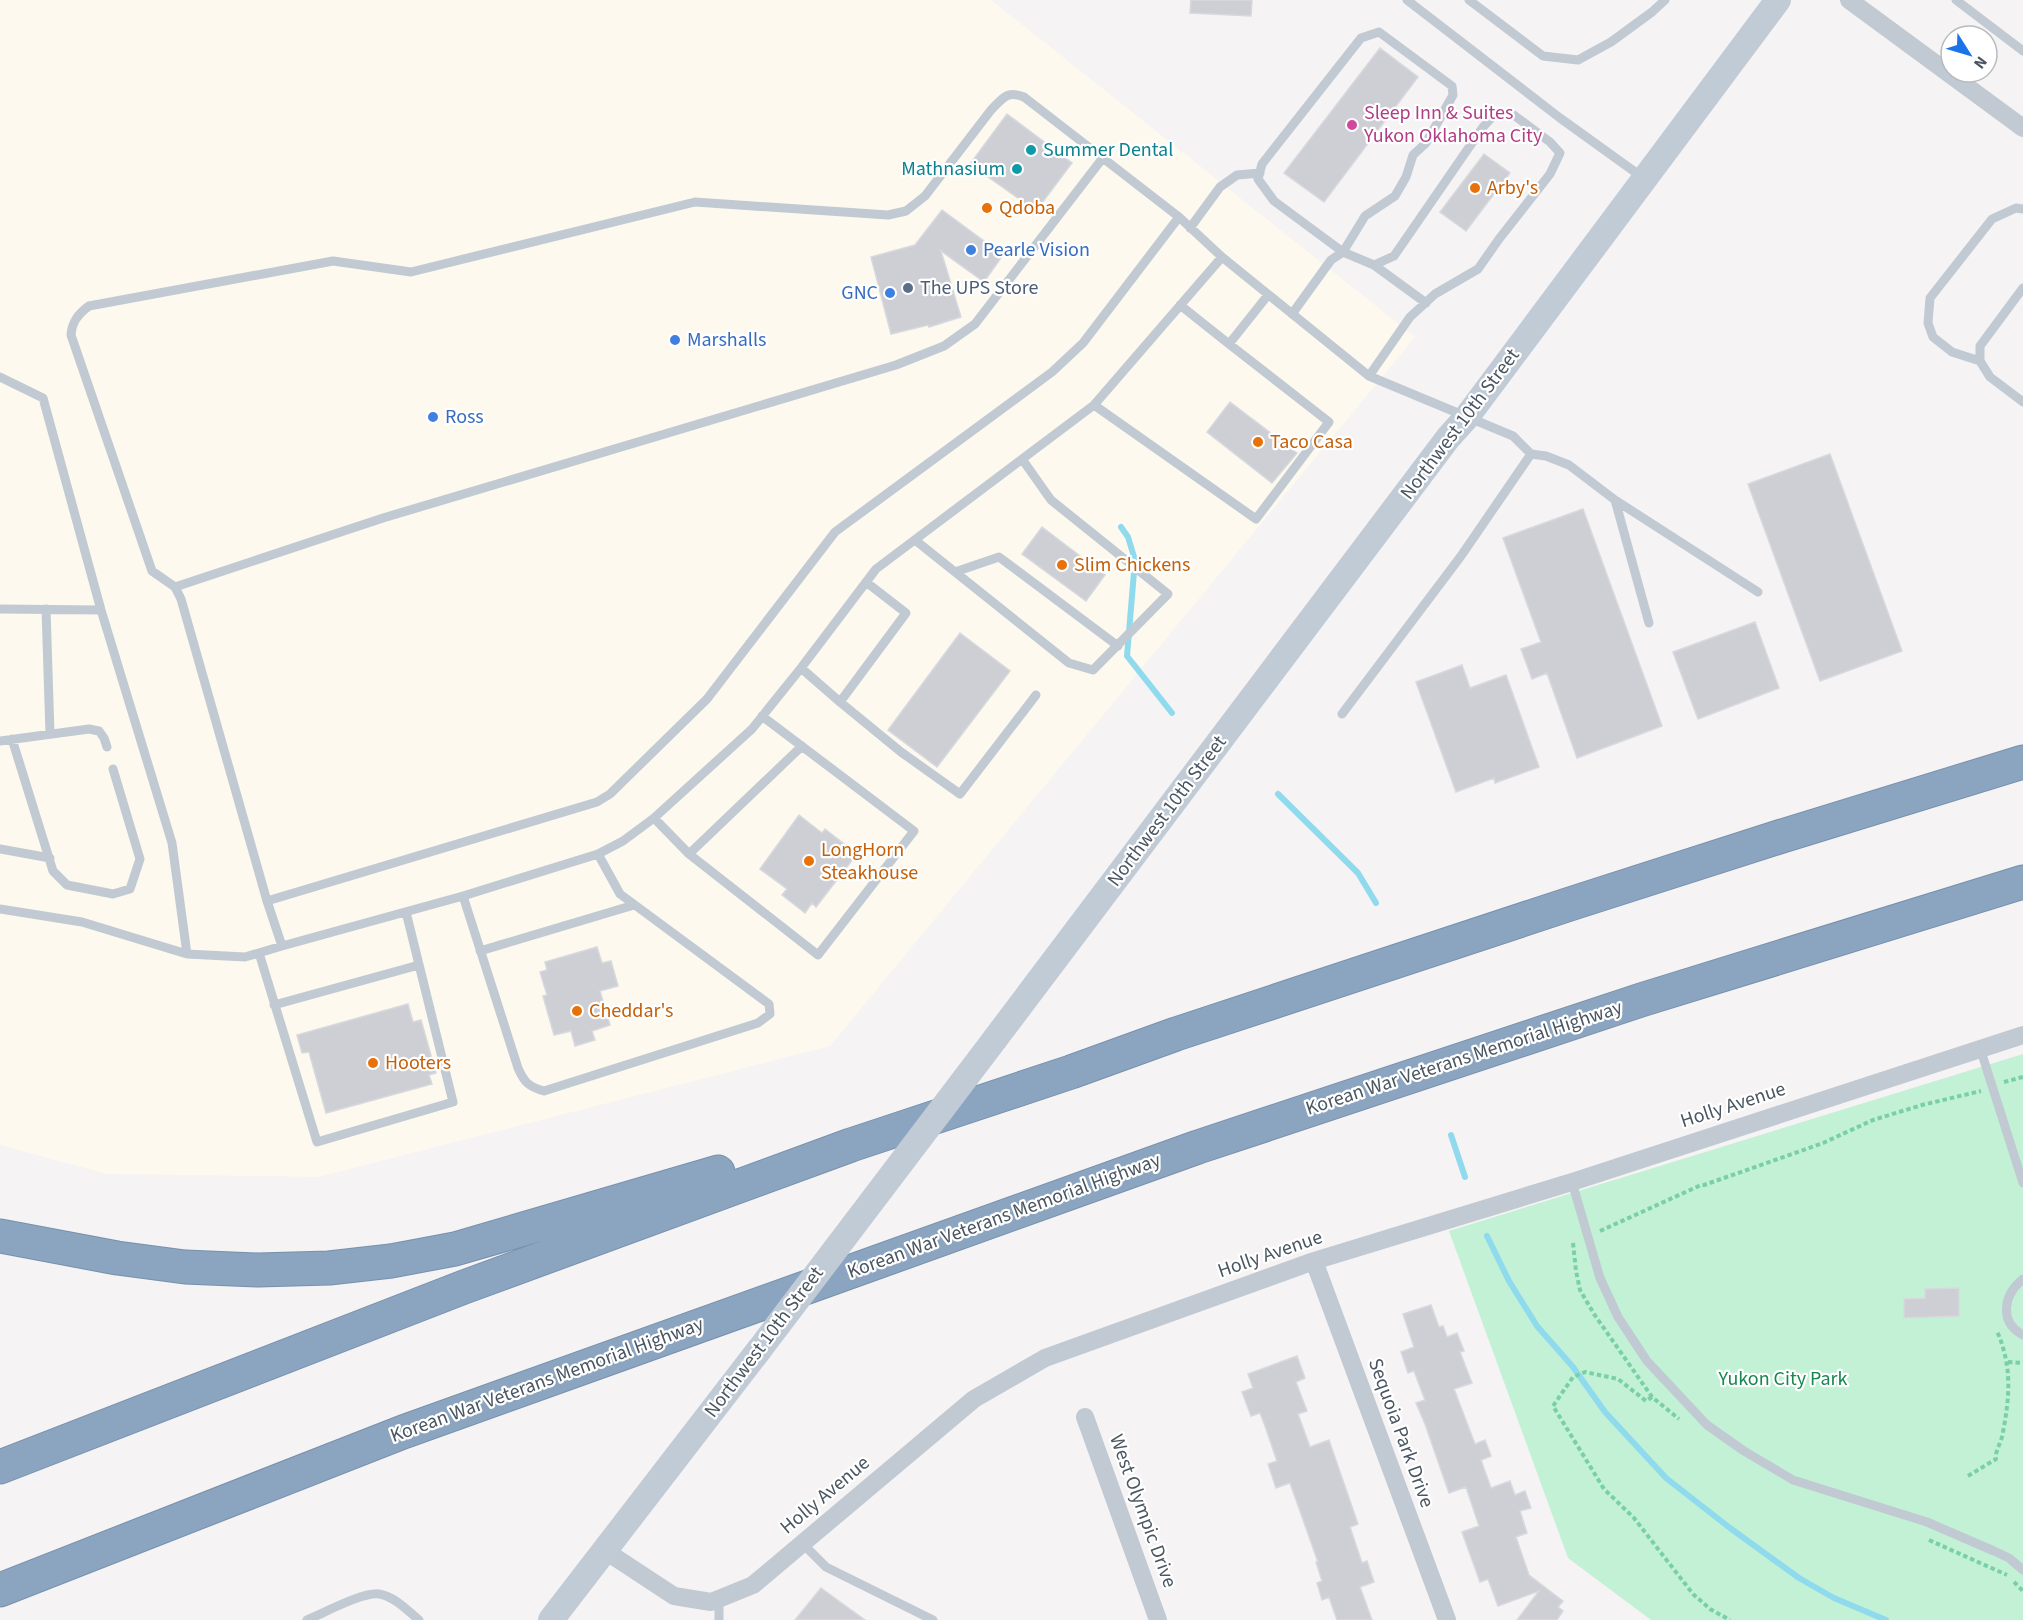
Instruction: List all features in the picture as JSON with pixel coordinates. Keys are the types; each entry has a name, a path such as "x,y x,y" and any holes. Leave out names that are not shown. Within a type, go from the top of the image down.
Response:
{"highway":[{"path":"0,1467 464,1287 850,1145 1584,899 2023,762"},
{"name":"Korean War Veterans Memorial Highway","path":"0,1590 414,1428 1198,1147 1641,1000 2023,882"},
{"path":"0,1236 117,1258 185,1267 258,1270 328,1268 391,1261 455,1249 744,1165 850,1145"}],"main road":[{"name":"Northwest 10th Street","path":"551,1620 995,1039 1441,447 1466,418 1778,0"}],"street":[{"path":"1849,0 2023,128"},
{"name":"Holly Avenue","path":"603,1550 674,1596 711,1602 753,1585 974,1399 1045,1358 1314,1261 1572,1182 2023,1035"},
{"name":"Sequoia Park Drive","path":"1314,1261 1446,1620"},
{"name":"West Olympic Drive","path":"1085,1417 1158,1620"}],"lane":[{"path":"1407,0 1560,118 1644,178"},
{"path":"1468,0 1543,56 1578,60 1611,42 1665,0"},
{"path":"1956,0 2023,51"},
{"path":"1292,314 1331,260 1343,252 1365,216 1395,196 1406,177 1413,155 1426,143 1453,95 1452,86 1379,32 1361,38 1262,164 1258,179 1274,201 1343,252 1374,265 1426,303"},
{"path":"282,946 267,902 181,599 175,587 152,571 71,335 72,325 80,312 89,306 333,261 411,272 695,202 888,215 906,211 925,196 991,110 1004,97 1015,93 1179,217 1222,257 1369,376 1513,436 1531,454 1546,456 1569,465 1615,500 1758,592"},
{"path":"1369,376 1410,317 1435,294 1478,269 1550,174 1560,153 1550,142 1511,113 1496,112 1483,127 1394,256 1374,265"},
{"path":"175,587 383,518 896,365 944,346 975,324 1102,159"},
{"path":"1190,228 1220,188 1237,175 1260,173"},
{"path":"1980,361 1953,352 1933,337 1928,323 1930,298 1992,219 2016,208 2023,208"},
{"path":"267,902 597,802 610,794 707,699 835,532 1052,372 1083,343 1179,217"},
{"path":"0,909 82,922 187,954 245,957 463,896 598,854 623,841 654,818 752,729 876,568 1094,405 1222,257"},
{"path":"2023,288 1980,346 1980,361 1990,377 2023,402"},
{"path":"1229,344 1268,294"},
{"path":"1094,405 1256,519 1329,422 1180,305"},
{"path":"0,377 43,398 102,610 172,843 187,954"},
{"path":"1342,714 1461,556 1531,454"},
{"path":"915,540 1069,663 1093,670 1168,594 1051,500 1022,459"},
{"path":"1615,500 1650,623"},
{"path":"955,572 999,557 1118,646"},
{"path":"840,702 906,613 866,582"},
{"path":"0,609 102,610"},
{"path":"46,609 50,734"},
{"path":"801,668 901,752 960,794 1036,695"},
{"path":"654,818 689,854 818,955 914,831 762,716"},
{"path":"0,741 90,729 99,730 107,747"},
{"path":"12,739 54,871 67,885 113,894 130,889 140,859 113,769"},
{"path":"689,854 802,746"},
{"path":"0,849 50,858"},
{"path":"463,896 520,1075 523,1081 532,1088 544,1090 555,1087 758,1023 770,1014 769,1004 620,894 598,854"},
{"path":"480,951 634,905"},
{"path":"259,953 317,1142 453,1102 406,912"},
{"path":"274,1005 419,964"},
{"path":"1980,1048 2023,1183"},
{"path":"1572,1182 1600,1278 1618,1317 1647,1361 1707,1425 1744,1451 1794,1480 1927,1522 2009,1558 2023,1570"},
{"path":"2023,1279 2016,1285 2006,1302 2007,1318 2013,1330 2023,1335"},
{"path":"803,1544 826,1568 933,1620"},
{"path":"307,1620 364,1596 380,1594 395,1601 419,1620"},
{"path":"719,1599 719,1620"}],"path":[{"path":"2003,1082 2023,1077"},
{"path":"1600,1231 1701,1185 1727,1178 1823,1143 1873,1120 1922,1105 1982,1091"},
{"path":"1968,1476 1996,1459 2001,1443 2007,1407 2008,1362 1994,1324"},
{"path":"2008,1362 2023,1363"},
{"path":"1652,1397 1646,1401 1618,1379 1585,1372 1574,1377 1553,1407 1604,1489 1634,1518 1694,1594 1710,1609 1730,1620"}],"shaded area":[{"path":"0,0 991,0 1415,337 830,1046 318,1177 107,1174 0,1145"}],"green space":[{"name":"Yukon City Park","path":"2023,1054 2023,1620 1651,1620 1568,1558 1449,1231"}],"building":[{"path":"1191,0 1252,0 1251,16 1190,13"},
{"name":"Sleep Inn & Suites Yukon Oklahoma City","path":"1380,48 1418,77 1324,202 1284,173"},
{"path":"1007,114 1072,163 1036,211 970,164"},
{"path":"1484,154 1510,173 1466,231 1440,212"},
{"path":"942,210 1003,255 984,282 941,251 961,317 929,327 928,325 891,334 871,257 915,245"},
{"path":"1230,402 1297,453 1272,483 1207,432"},
{"path":"1830,454 1902,651 1820,681 1748,484"},
{"path":"1583,509 1662,726 1577,758 1547,673 1532,679 1521,649 1541,642 1503,538"},
{"path":"1042,527 1105,575 1086,601 1022,554"},
{"path":"1755,622 1779,688 1698,719 1673,652"},
{"path":"960,633 1010,671 937,767 888,730"},
{"path":"1462,665 1470,688 1506,675 1539,767 1495,783 1494,778 1456,792 1416,682"},
{"name":"LongHorn Steakhouse","path":"799,815 822,833 825,829 857,854 816,907 812,903 805,913 782,895 787,889 760,869"},
{"name":"Cheddar's","path":"597,947 602,963 611,961 618,986 600,991 610,1025 592,1031 595,1040 575,1046 571,1031 554,1035 543,996 547,995 540,972 547,970 545,962"},
{"name":"Hooters","path":"408,1004 413,1022 421,1020 436,1073 429,1075 432,1084 326,1113 309,1052 302,1053 297,1035"},
{"path":"1959,1288 1959,1316 1904,1318 1904,1299 1925,1298 1925,1289"},
{"path":"1431,1305 1439,1327 1443,1326 1447,1337 1457,1333 1464,1351 1460,1352 1472,1383 1454,1389 1475,1444 1485,1440 1491,1456 1481,1460 1491,1488 1510,1481 1515,1495 1525,1491 1531,1508 1520,1511 1527,1533 1516,1537 1529,1575 1563,1601 1558,1607 1563,1611 1557,1620 1517,1620 1539,1591 1498,1606 1488,1579 1480,1582 1462,1532 1479,1526 1466,1487 1449,1493 1416,1403 1425,1400 1414,1371 1408,1373 1401,1352 1414,1347 1403,1314"},
{"path":"1297,1356 1305,1378 1296,1382 1307,1411 1298,1414 1310,1447 1329,1440 1358,1524 1350,1527 1362,1563 1367,1561 1374,1582 1360,1587 1372,1620 1337,1620 1329,1597 1322,1600 1317,1583 1322,1581 1316,1562 1318,1562 1290,1483 1276,1488 1268,1464 1277,1461 1265,1426 1260,1413 1251,1416 1242,1392 1253,1388 1248,1374"},
{"path":"821,1588 865,1620 795,1620"}],"waterway":[{"path":"1121,527 1128,537 1135,560 1127,656 1172,713"},
{"path":"1278,794 1358,873 1376,903"},
{"path":"1451,1135 1465,1177"},
{"path":"1487,1236 1509,1281 1537,1326 1573,1367 1605,1412 1666,1478 1799,1578 1834,1598 1886,1620"}],"place":[{"name":"Sleep Inn & Suites Yukon Oklahoma City","path":"1352,125"},
{"name":"Summer Dental","path":"1031,150"},
{"name":"Mathnasium","path":"1017,169"},
{"name":"Arby's","path":"1475,188"},
{"name":"Qdoba","path":"987,208"},
{"name":"Pearle Vision","path":"971,250"},
{"name":"The UPS Store","path":"908,288"},
{"name":"GNC","path":"890,293"},
{"name":"Marshalls","path":"675,340"},
{"name":"Ross","path":"433,417"},
{"name":"Taco Casa","path":"1258,442"},
{"name":"Slim Chickens","path":"1062,565"},
{"name":"LongHorn Steakhouse","path":"809,861"},
{"name":"Cheddar's","path":"577,1011"},
{"name":"Hooters","path":"373,1063"}]}
